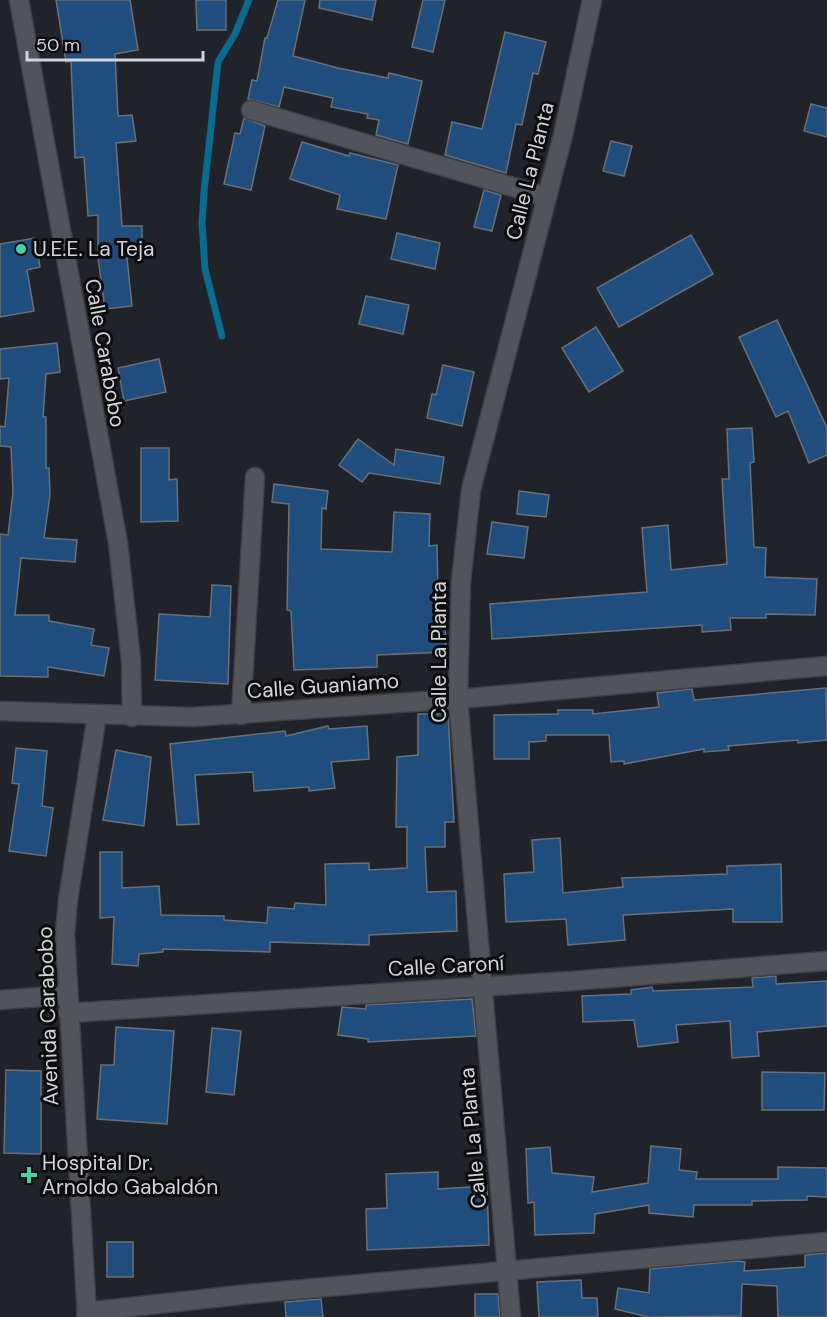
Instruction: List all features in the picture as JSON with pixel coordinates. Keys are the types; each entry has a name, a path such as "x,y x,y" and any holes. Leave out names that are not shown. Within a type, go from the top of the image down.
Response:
{"street":[{"name":"Calle Carabobo","path":"19,0 118,543 130,650 132,717"},
{"name":"Calle La Planta","path":"511,1317 458,699 461,581 471,490 547,197 592,0"},
{"path":"251,110 547,197"},
{"path":"242,715 255,477"},
{"name":"Calle Guaniamo","path":"0,711 132,717 242,715 458,699 827,666"},
{"name":"Avenida Carabobo","path":"86,1315 67,994 66,934 68,900 97,715"},
{"name":"Calle Caroní","path":"68,1013 827,961"},
{"path":"0,1000 67,994"},
{"path":"86,1315 191,1309 507,1271 827,1242"}],"building":[{"path":"56,0 130,0 138,50 115,54 118,116 132,115 136,141 116,143 122,226 142,226 142,258 127,258 132,306 105,309 98,258 98,215 88,216 84,157 75,158 71,61 66,62"},
{"path":"196,0 226,0 226,30 197,30"},
{"path":"278,0 305,0 293,56 388,78 389,73 422,81 408,144 376,135 379,120 367,118 368,114 331,107 333,98 284,87 279,107 248,99 252,80 257,81 265,38 267,38"},
{"path":"320,0 376,0 372,20 319,8"},
{"path":"423,0 445,0 433,52 412,47"},
{"path":"505,32 546,42 538,74 533,73 522,125 516,124 506,173 445,155 452,122 482,129"},
{"path":"811,104 827,108 827,137 804,131"},
{"path":"244,118 265,126 251,190 224,184 235,133 240,134"},
{"path":"611,141 632,146 624,176 603,171"},
{"path":"302,142 349,156 350,153 398,165 386,219 337,209 340,195 290,179"},
{"path":"484,190 501,195 492,231 474,227"},
{"path":"397,233 440,243 435,269 391,259"},
{"path":"691,235 713,274 619,327 597,288"},
{"path":"35,238 40,267 27,270 34,311 0,317 0,244"},
{"path":"366,296 409,305 403,334 359,324"},
{"path":"777,320 827,428 827,455 809,463 788,411 776,417 739,337"},
{"path":"596,327 623,371 589,392 562,348"},
{"path":"57,343 60,372 46,374 43,417 46,417 46,468 49,468 50,495 44,538 77,540 75,562 21,558 15,615 49,615 49,621 94,629 91,645 109,648 104,676 48,667 48,677 0,676 0,534 8,535 13,492 11,447 0,446 0,426 5,427 9,378 0,379 0,349"},
{"path":"159,359 166,392 124,401 118,368"},
{"path":"443,365 474,372 462,426 427,418 432,394 436,395"},
{"path":"752,428 754,462 750,463 754,547 766,548 765,577 817,579 815,615 766,614 766,618 730,618 731,630 702,632 702,625 492,639 490,604 647,592 642,528 668,525 671,570 727,564 722,479 729,479 727,429"},
{"path":"358,439 394,465 396,449 444,457 440,484 369,473 362,482 339,465"},
{"path":"141,448 169,448 169,480 177,479 178,521 141,522"},
{"path":"274,484 328,491 326,509 322,508 321,549 392,552 394,512 430,514 429,546 437,545 438,592 444,592 446,652 377,655 377,667 294,670 291,611 287,610 289,504 272,502"},
{"path":"519,491 549,495 546,517 517,514"},
{"path":"492,522 528,527 524,558 487,554"},
{"path":"212,585 231,586 228,684 155,680 159,614 210,617"},
{"path":"826,688 827,740 728,746 729,750 704,752 704,749 624,764 624,761 611,762 609,735 546,735 546,741 529,742 529,759 494,759 494,715 558,714 558,710 593,710 593,714 659,707 657,693 692,689 694,700"},
{"path":"418,714 448,714 454,822 445,822 445,847 425,847 427,892 456,891 457,931 369,935 369,945 270,942 270,952 163,949 163,952 139,954 138,966 112,964 114,917 100,918 100,852 122,852 122,888 159,886 161,915 224,916 224,920 267,923 268,907 294,909 295,903 326,905 325,864 369,863 369,870 407,868 407,827 396,827 397,757 418,755"},
{"path":"328,726 329,729 367,726 369,759 331,762 335,788 309,791 309,787 254,791 253,772 195,775 199,824 177,825 170,744 285,731 286,736"},
{"path":"16,748 47,751 42,806 53,808 46,856 9,851 19,784 12,783"},
{"path":"116,750 151,757 144,826 103,820"},
{"path":"560,838 563,893 623,887 622,878 727,874 727,866 781,864 782,922 733,922 733,909 623,915 625,940 568,945 566,919 506,922 504,874 534,872 532,840"},
{"path":"776,976 776,984 827,981 827,1026 757,1032 759,1056 732,1058 730,1021 676,1025 678,1042 638,1047 634,1020 583,1022 582,996 631,994 631,990 652,987 653,991 753,987 752,978"},
{"path":"472,999 476,1036 368,1042 368,1039 338,1035 342,1007 366,1009 366,1005"},
{"path":"116,1027 174,1031 167,1124 97,1119 101,1065 114,1065"},
{"path":"212,1028 241,1031 234,1095 206,1092"},
{"path":"6,1070 41,1071 41,1154 4,1153"},
{"path":"762,1072 825,1073 824,1110 762,1110"},
{"path":"651,1146 681,1149 679,1170 697,1172 696,1179 778,1179 778,1167 827,1168 827,1197 807,1196 807,1200 752,1201 752,1205 694,1205 693,1217 649,1213 649,1205 595,1214 594,1233 535,1235 534,1202 528,1203 526,1149 550,1147 552,1173 594,1177 592,1192 648,1183"},
{"path":"438,1172 438,1189 487,1186 489,1245 367,1250 366,1209 387,1208 386,1174"},
{"path":"107,1242 133,1242 133,1277 107,1277"},
{"path":"827,1253 827,1317 778,1317 777,1286 742,1284 741,1316 648,1317 615,1309 618,1288 649,1293 650,1269 738,1261 745,1262 744,1271 805,1267 805,1255"},
{"path":"581,1280 582,1298 597,1298 598,1317 539,1317 537,1282"},
{"path":"475,1294 498,1294 500,1317 475,1317"},
{"path":"321,1299 323,1317 286,1317 285,1302"}],"waterway":[{"path":"222,336 205,269 202,223 204,192 218,62 235,34 249,0"}],"place":[{"name":"U.E.E. La Teja","path":"21,249"},
{"name":"Hospital Dr. Arnoldo Gabaldón","path":"29,1175"}]}
